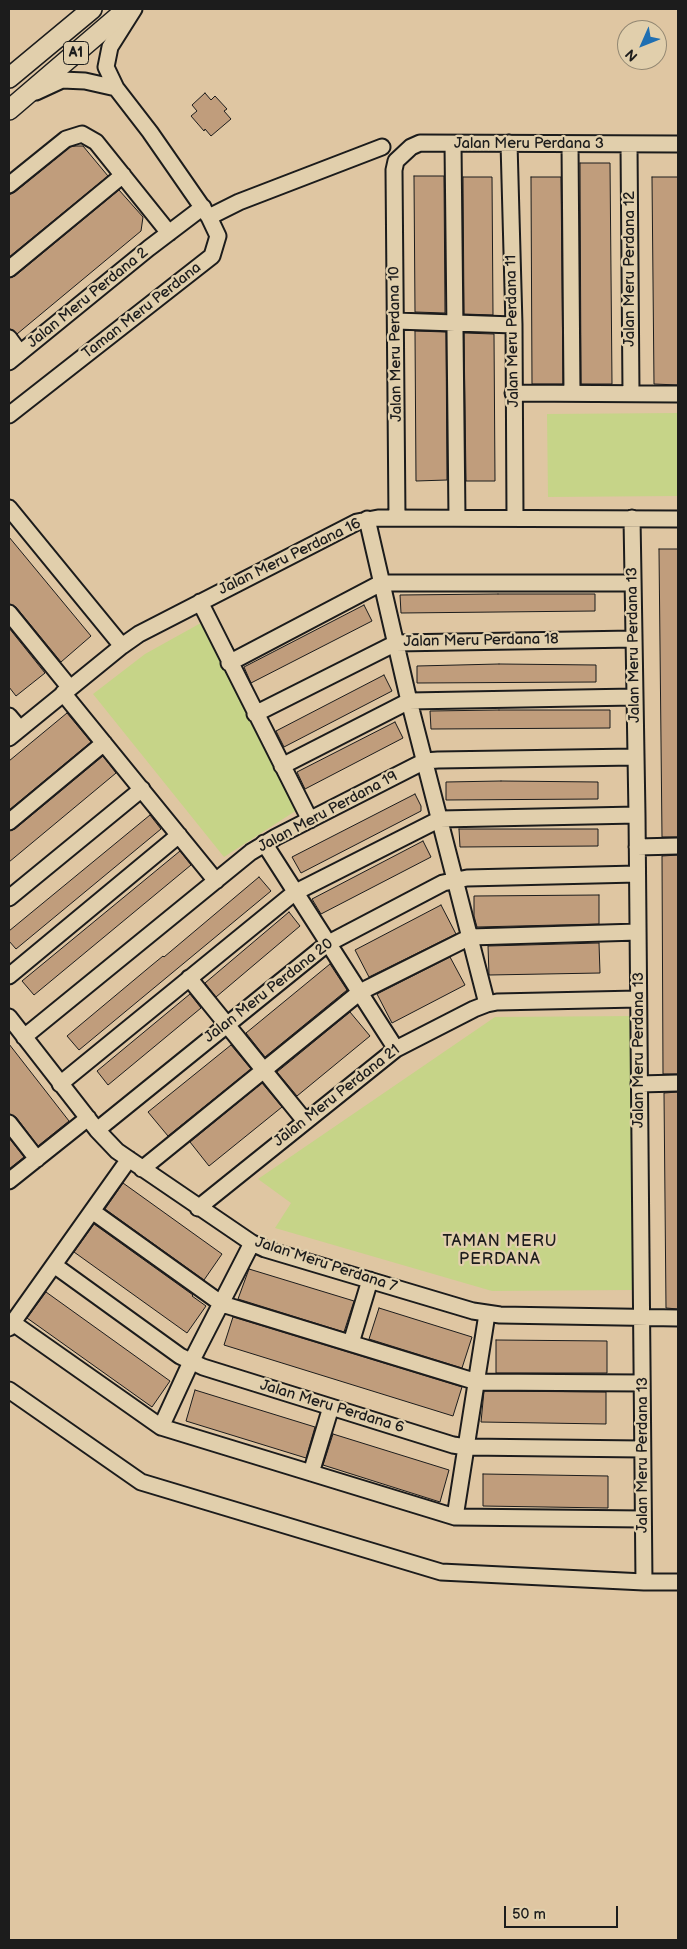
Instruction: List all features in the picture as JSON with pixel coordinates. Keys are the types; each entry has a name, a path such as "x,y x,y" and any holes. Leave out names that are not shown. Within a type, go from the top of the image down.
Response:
{"main road":[{"name":"A1","path":"9,78 92,9"},
{"name":"A1","path":"9,110 127,9"}],"street":[{"name":"Taman Meru Perdana","path":"9,415 212,256 218,236 206,212 116,88 106,67 110,47 134,9"},
{"path":"25,97 62,80 85,81 116,88"},
{"path":"9,185 66,139 82,134 96,142 168,233"},
{"name":"Jalan Meru Perdana 3","path":"394,170 396,161 411,146 420,143 678,144"},
{"name":"Jalan Meru Perdana 11","path":"509,143 514,325 515,518"},
{"path":"454,144 457,518"},
{"path":"570,144 572,393"},
{"name":"Jalan Meru Perdana 12","path":"629,145 630,393"},
{"name":"Jalan Meru Perdana 2","path":"15,358 168,233 206,212 239,202 382,147"},
{"name":"Jalan Meru Perdana 10","path":"394,170 397,518"},
{"path":"9,269 123,175"},
{"path":"396,321 514,325"},
{"path":"9,338 15,358"},
{"path":"513,393 678,394"},
{"path":"9,508 122,646"},
{"name":"Jalan Meru Perdana 16","path":"14,734 139,634 357,522 367,519 397,518 678,519"},
{"name":"Jalan Meru Perdana 13","path":"632,518 637,815 644,1582"},
{"path":"367,519 410,701 487,1004"},
{"path":"229,663 381,583 633,583"},
{"path":"200,602 229,663 310,820"},
{"path":"9,613 104,743 216,880"},
{"name":"Jalan Meru Perdana 18","path":"256,714 396,643 633,640"},
{"path":"282,766 410,701 634,697"},
{"path":"9,716 14,734"},
{"path":"9,822 104,743"},
{"name":"Jalan Meru Perdana 19","path":"24,1036 264,843 425,761 635,757"},
{"path":"9,898 142,789"},
{"path":"60,1084 294,892 440,819 637,815"},
{"path":"9,976 179,835"},
{"path":"264,843 396,1049"},
{"path":"637,847 678,846"},
{"name":"Jalan Meru Perdana 20","path":"9,1181 37,1159 92,1124 226,1024 327,944 443,883 456,879 637,874"},
{"path":"142,1169 360,992 470,937 638,932"},
{"path":"189,978 305,1121"},
{"name":"Jalan Meru Perdana 21","path":"198,1208 396,1049 487,1004 638,999"},
{"name":"Jalan Meru Perdana 7","path":"9,1017 106,1141 198,1208 252,1243 265,1249 487,1314 678,1318"},
{"path":"639,1084 678,1083"},
{"path":"9,1123 37,1159"},
{"path":"129,1159 11,1325 160,1428 455,1517 643,1519"},
{"path":"92,1211 222,1304 477,1382 642,1383"},
{"path":"160,1428 191,1362 252,1243"},
{"name":"Jalan Meru Perdana 6","path":"54,1265 191,1362 331,1407 453,1445 466,1447 642,1449"},
{"path":"351,1343 370,1280"},
{"path":"455,1517 487,1314"},
{"path":"9,1390 141,1482 441,1572 678,1582"},
{"path":"311,1473 331,1407"}],"green space":[{"path":"678,413 678,496 548,497 547,414"},
{"path":"208,619 297,810 224,857 93,694 145,654"},
{"path":"633,1016 632,1290 492,1291 275,1228 291,1203 258,1179 495,1017"}],"building":[{"path":"205,93 211,100 215,96 227,109 224,111 231,119 211,136 191,116 197,111 192,105"},
{"path":"83,146 108,176 9,257 9,195 70,147"},
{"path":"580,163 610,163 612,384 581,384"},
{"path":"414,176 444,176 445,313 415,312"},
{"path":"463,177 492,177 493,315 464,314"},
{"path":"531,177 561,177 563,384 532,384"},
{"path":"652,177 678,177 678,385 654,384"},
{"path":"119,190 143,217 141,231 17,334 9,329 9,278 15,276"},
{"path":"415,331 446,332 447,480 416,481"},
{"path":"464,333 494,334 495,481 466,481"},
{"path":"9,537 91,636 61,662 16,607 9,604"},
{"path":"659,549 678,549 678,837 662,837"},
{"path":"595,594 595,611 401,613 400,595"},
{"path":"364,605 372,621 251,683 244,667"},
{"path":"9,628 45,673 16,696 9,687"},
{"path":"499,664 596,665 596,682 417,683 417,666"},
{"path":"384,675 392,691 284,747 276,731"},
{"path":"610,710 610,728 431,729 430,711"},
{"path":"67,713 91,742 9,810 9,761"},
{"path":"395,722 403,738 305,789 297,772"},
{"path":"103,756 116,773 9,862 9,831 15,829"},
{"path":"446,782 598,782 598,799 446,800"},
{"path":"415,794 421,806 421,811 301,873 292,857"},
{"path":"150,815 161,829 16,949 9,941 9,931"},
{"path":"459,829 598,829 598,846 460,847"},
{"path":"423,841 431,857 321,914 312,899"},
{"path":"180,851 191,865 34,995 22,981"},
{"path":"678,855 678,1074 663,1074 662,856"},
{"path":"259,877 271,891 79,1050 67,1036"},
{"path":"599,895 599,924 477,927 474,916 474,896"},
{"path":"441,905 456,934 369,977 355,950"},
{"path":"289,912 300,926 216,997 205,983"},
{"path":"599,943 600,973 489,975 488,946"},
{"path":"450,957 465,985 392,1023 377,994"},
{"path":"330,964 347,990 265,1057 246,1033"},
{"path":"190,994 201,1008 108,1085 97,1071"},
{"path":"350,1012 370,1036 297,1096 277,1072"},
{"path":"9,1044 69,1121 38,1146 16,1117 9,1114"},
{"path":"231,1045 251,1069 168,1136 148,1112"},
{"path":"262,1083 282,1107 209,1166 190,1142"},
{"path":"678,1092 678,1309 666,1308 664,1093"},
{"path":"9,1138 24,1157 9,1169"},
{"path":"123,1183 222,1254 204,1280 105,1209"},
{"path":"94,1224 206,1306 187,1333 74,1252"},
{"path":"249,1269 354,1301 344,1332 238,1299"},
{"path":"46,1292 170,1381 152,1407 27,1318"},
{"path":"379,1308 472,1337 462,1368 369,1339"},
{"path":"233,1317 462,1387 453,1416 224,1345"},
{"path":"496,1340 607,1341 607,1373 496,1373"},
{"path":"195,1390 315,1427 306,1458 186,1421"},
{"path":"484,1391 606,1392 606,1424 481,1422"},
{"path":"333,1434 449,1470 440,1502 323,1465"},
{"path":"483,1474 608,1476 608,1508 483,1506"}],"district":[{"name":"TAMAN MERU PERDANA","path":"500,1251"}]}
